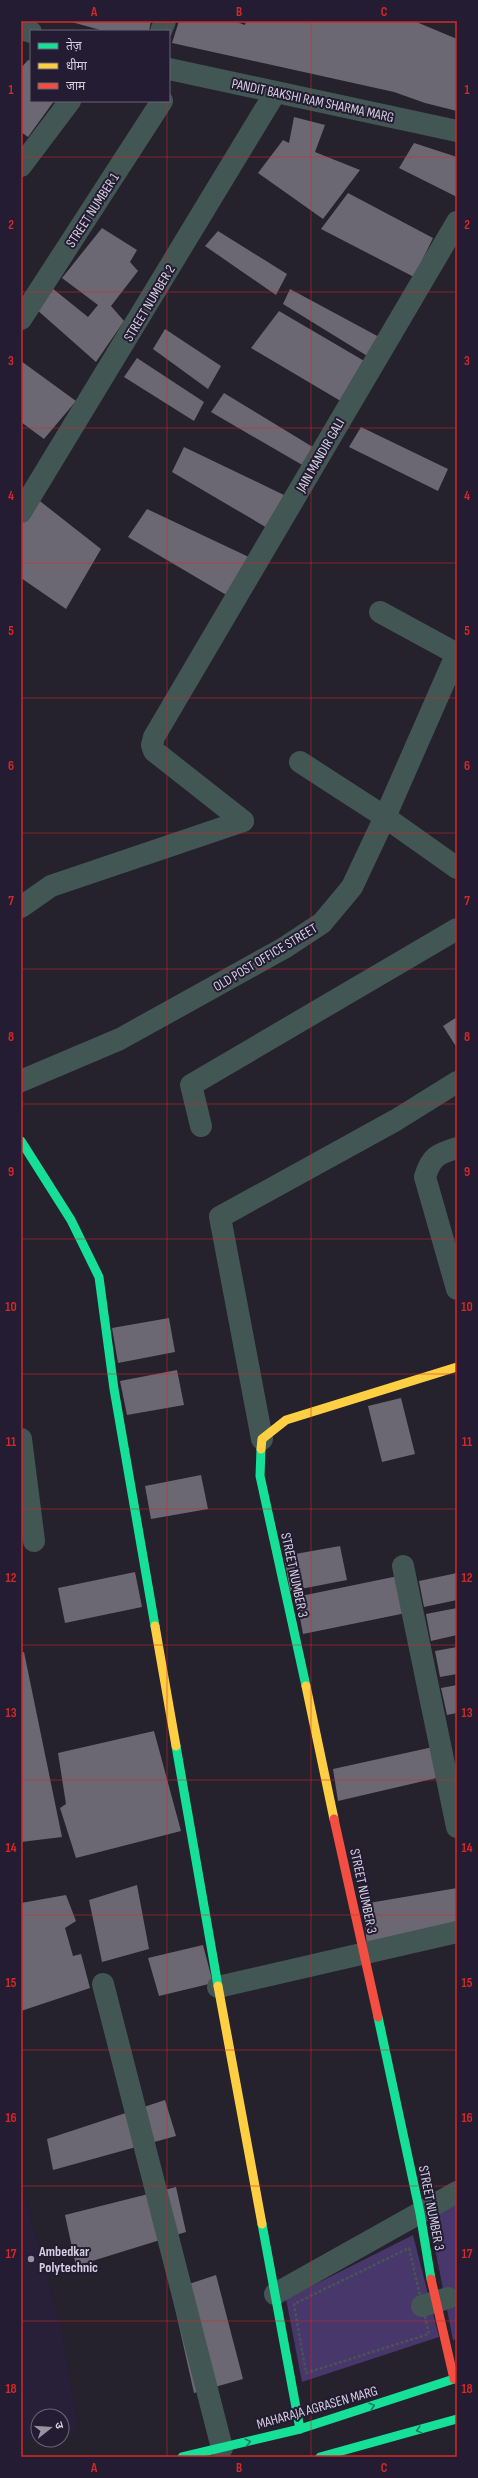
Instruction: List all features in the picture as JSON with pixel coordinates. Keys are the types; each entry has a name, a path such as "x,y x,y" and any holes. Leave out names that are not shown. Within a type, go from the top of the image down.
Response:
{"street":[{"path":"170,88 175,71"},
{"name":"PANDIT BAKSHI RAM SHARMA MARG","path":"175,71 457,131"},
{"name":"STREET NUMBER 2","path":"21,512 275,93"},
{"path":"21,166 69,102"},
{"name":"STREET NUMBER 1","path":"21,319 161,102"},
{"name":"JAIN MANDIR GALI","path":"26,896 51,886 243,821 154,751 152,745 154,737 457,222"},
{"path":"380,612 457,654"},
{"name":"OLD POST OFFICE STREET","path":"21,1081 120,1039 284,948 322,923 352,887 385,817 457,654"},
{"path":"300,762 385,817 457,868"},
{"path":"201,1126 191,1085 457,929"},
{"path":"457,1082 396,1120 220,1217 262,1439 286,1420 457,1367"},
{"path":"21,1141 44,1180 71,1220 99,1277 114,1389 218,1987 300,2430"},
{"path":"457,1148 443,1152 430,1161 425,1177 457,1289"},
{"path":"21,1439 34,1541"},
{"name":"STREET NUMBER 3","path":"262,1439 260,1476 420,2213 435,2302 456,2379"},
{"path":"404,1566 457,1826"},
{"path":"218,1987 457,1932"},
{"path":"103,1984 222,2448"},
{"path":"275,2294 457,2192"},
{"name":"MAHARAJA AGRASEN MARG","path":"182,2457 300,2430 456,2379"},
{"path":"320,2457 351,2453 457,2420"}],"path":[{"path":"409,2248 435,2302 429,2334 306,2373 294,2304 409,2248"}],"shaded area":[{"name":"Ambedkar Polytechnic","path":"21,2185 62,2333 78,2429 70,2431 70,2408 30,2408 30,2440 21,2442"},
{"path":"457,2203 457,2339 453,2340 429,2218"},
{"path":"413,2235 439,2337 302,2382 286,2299"}],"building":[{"path":"68,21 151,21 149,30 100,30"},
{"path":"179,21 234,21 245,25 246,21 414,21 457,39 457,111 425,103 394,92 172,43"},
{"path":"28,60 30,61 30,102 53,102 28,137 21,132 21,68"},
{"path":"294,117 325,125 315,152 360,170 323,219 258,173 283,140 289,143"},
{"path":"414,143 457,157 457,197 399,168"},
{"path":"348,193 433,238 414,277 321,229"},
{"path":"102,228 137,250 130,262 138,271 111,306 124,321 96,362 36,309 52,288 88,317 98,305 62,278"},
{"path":"218,231 287,274 276,295 205,246"},
{"path":"290,289 381,338 369,357 283,304"},
{"path":"279,311 366,362 344,403 251,348"},
{"path":"165,329 221,366 208,389 153,349"},
{"path":"137,358 204,402 194,421 124,377"},
{"path":"21,361 76,401 44,439 21,422"},
{"path":"224,393 316,449 304,466 211,412"},
{"path":"361,427 448,469 438,491 349,447"},
{"path":"184,447 284,495 269,529 172,472"},
{"path":"36,498 101,549 66,609 21,578 21,517"},
{"path":"147,509 251,558 228,596 128,537"},
{"path":"457,1017 457,1048 443,1026"},
{"path":"169,1318 175,1352 118,1363 112,1328"},
{"path":"177,1370 184,1405 127,1415 120,1381"},
{"path":"401,1398 415,1454 382,1462 368,1406"},
{"path":"201,1475 208,1509 151,1519 145,1486"},
{"path":"340,1546 347,1580 290,1591 284,1556"},
{"path":"135,1572 142,1607 65,1623 58,1588"},
{"path":"457,1573 457,1600 424,1607 419,1581"},
{"path":"398,1576 406,1613 303,1634 296,1597"},
{"path":"457,1608 457,1635 431,1641 426,1614"},
{"path":"457,1647 457,1674 440,1677 435,1651"},
{"path":"24,1652 62,1837 21,1842 21,1653"},
{"path":"457,1685 457,1713 447,1715 441,1688"},
{"path":"154,1731 181,1831 76,1858 60,1808 66,1804 58,1753"},
{"path":"433,1747 441,1777 338,1801 333,1769"},
{"path":"137,1885 149,1949 102,1962 89,1900"},
{"path":"457,1888 457,1926 367,1946 363,1904"},
{"path":"66,1895 76,1921 65,1928 73,1956 81,1954 90,1988 21,2011 21,1903"},
{"path":"203,1945 213,1983 159,1996 148,1958"},
{"path":"165,2100 176,2136 53,2170 47,2139"},
{"path":"176,2187 186,2232 76,2266 65,2215"},
{"path":"216,2275 243,2379 194,2393 171,2290"}],"traffic: fast":[{"path":"21,1141 71,1220 99,1277 114,1389 155,1626"},
{"path":"261,1449 260,1476 306,1686"},
{"path":"176,1746 218,1986"},
{"path":"378,2017 420,2213 431,2279"},
{"path":"262,2224 300,2429"},
{"path":"182,2457 300,2429 457,2378"},
{"path":"320,2457 457,2419"}],"traffic: slow":[{"path":"261,1449 262,1439 286,1420 457,1367"},
{"path":"155,1626 176,1746"},
{"path":"306,1686 334,1819"},
{"path":"218,1986 262,2224"}],"traffic: jam":[{"path":"334,1819 378,2017"},
{"path":"431,2279 454,2379"}],"place":[{"name":"Ambedkar Polytechnic","path":"31,2259"}]}
